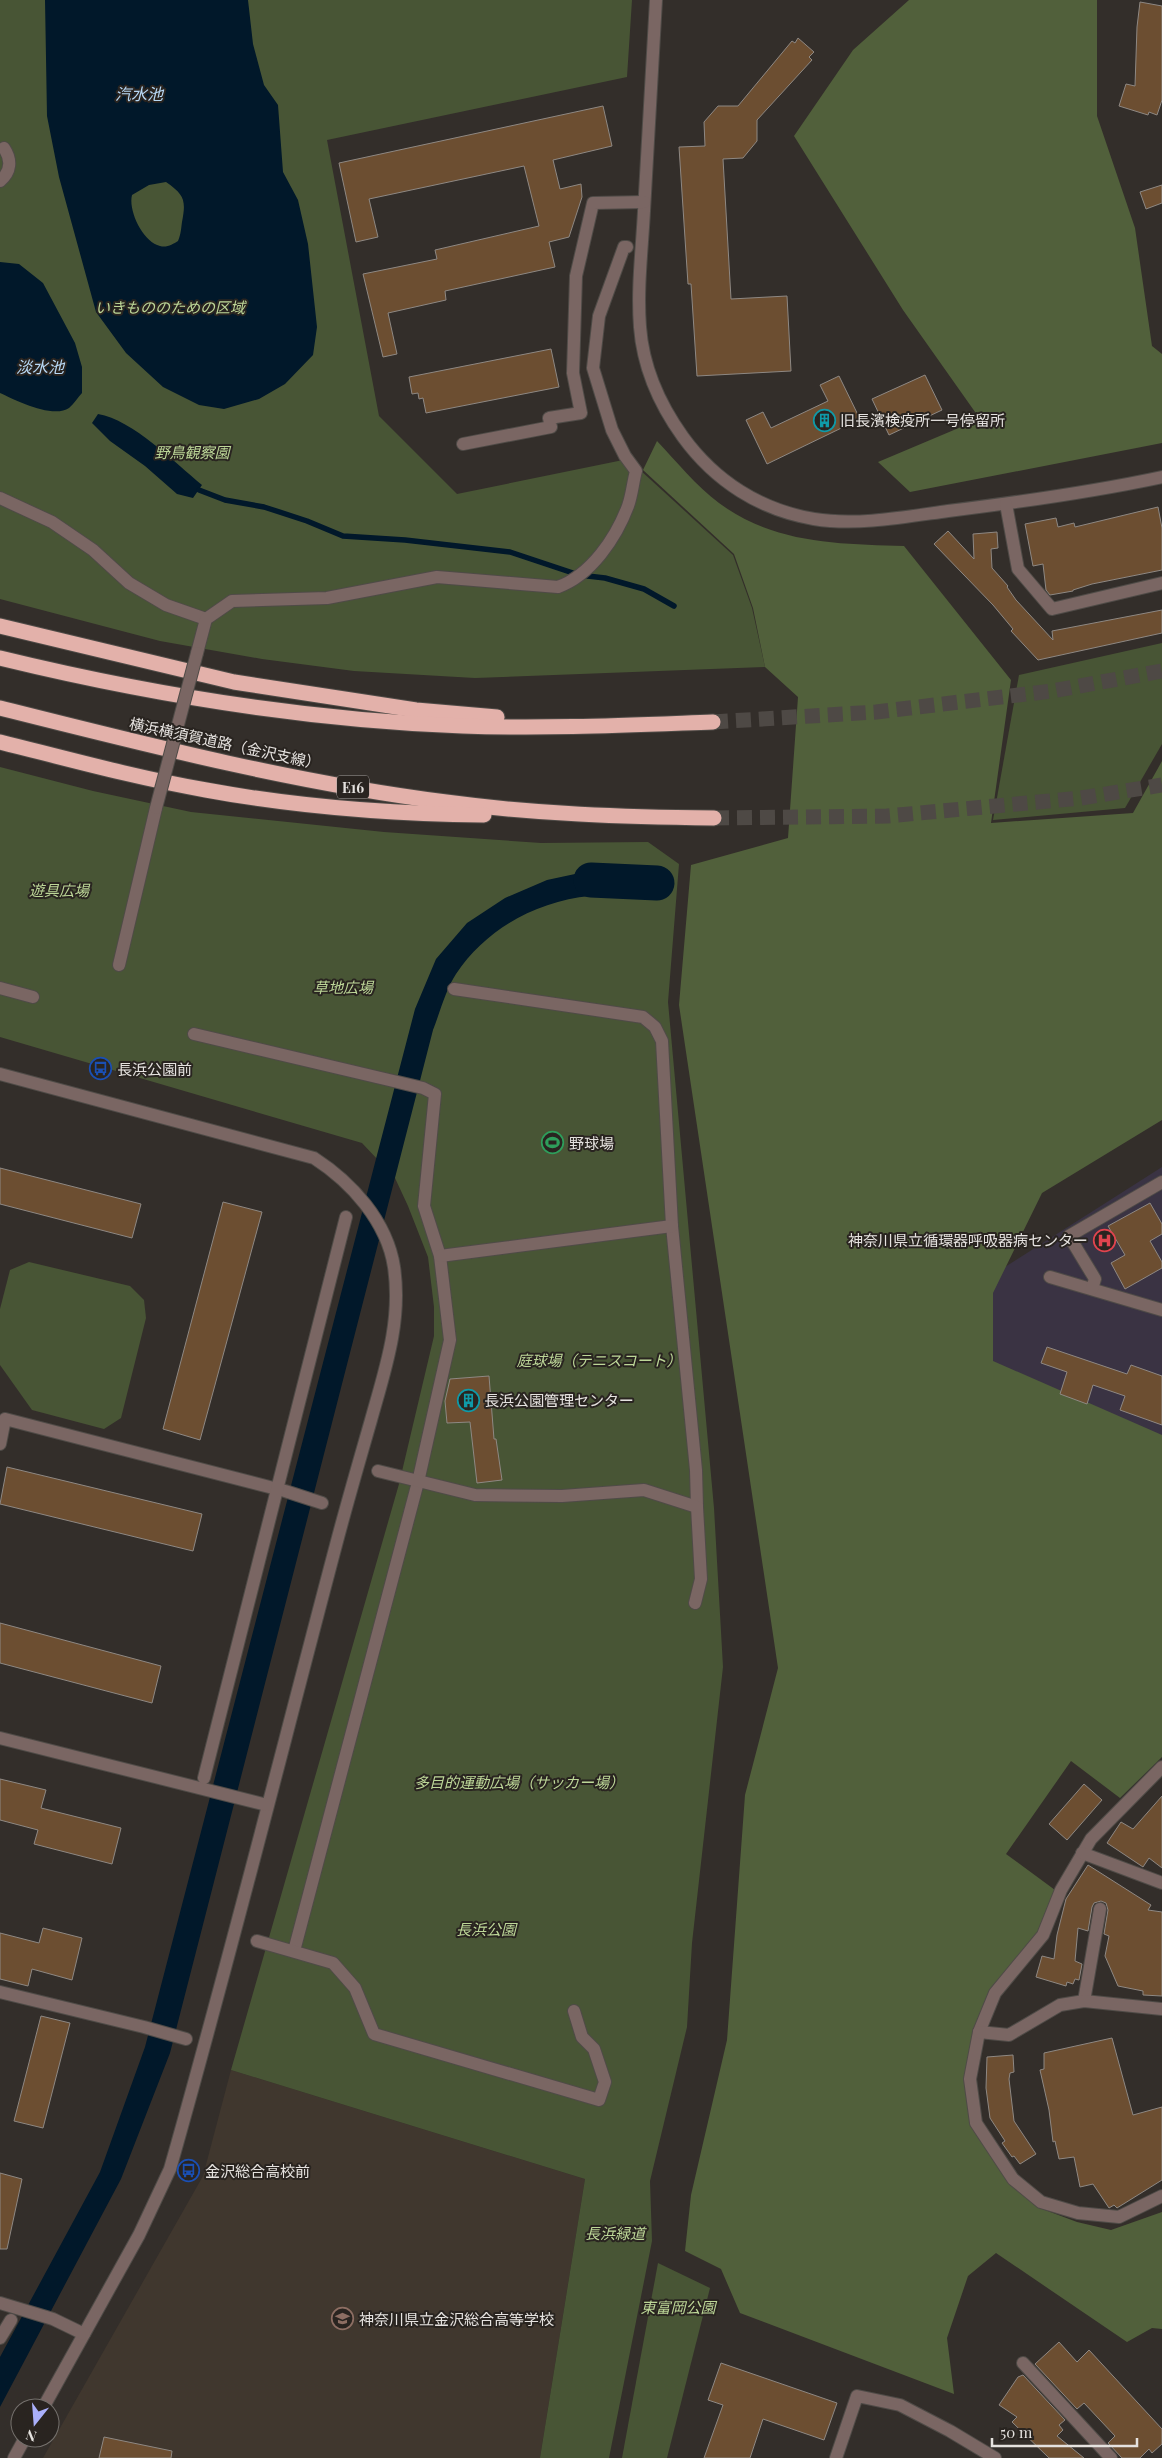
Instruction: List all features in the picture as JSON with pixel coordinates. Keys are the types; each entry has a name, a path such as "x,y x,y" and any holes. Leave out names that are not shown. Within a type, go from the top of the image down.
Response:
{"highway":[{"path":"0,626 156,664 260,686 416,710 596,726"},
{"path":"0,658 79,677 204,700 330,716 463,726 596,726 713,722"},
{"name":"横浜横須賀道路（金沢支線）","path":"0,708 192,755 309,780 446,802 593,816 714,818"},
{"path":"0,742 115,771 206,790 296,804 390,812 593,816"}],"street":[{"path":"656,0 640,256 640,328 647,364 660,403 698,458 726,483 761,504 815,519 837,521 902,517 1006,504 1162,477"},
{"path":"0,182 7,175 10,164 9,155 2,146"},
{"path":"464,444 551,427 549,418 581,413 573,373 576,276 594,204 644,202"},
{"path":"119,965 156,808 206,619 232,601 327,598 437,577 558,587 573,581 590,566 608,543 628,506 636,471 625,456 612,430 593,368 599,316 624,247 627,247"},
{"path":"0,498 52,522 93,550 129,583 166,605 206,619"},
{"path":"1006,504 1018,569 1052,609 1162,584"},
{"path":"0,988 33,997"},
{"path":"454,989 643,1017 655,1027 662,1041 672,1226 696,1470 701,1579 694,1603"},
{"path":"194,1034 423,1088 435,1094 424,1206 440,1256 450,1340 418,1482 294,1951"},
{"path":"0,1074 314,1158 337,1173 355,1190 386,1239 394,1266 396,1304 393,1342 343,1519 170,2168 139,2235 48,2398"},
{"path":"1092,1289 1095,1279 1069,1236 1162,1182"},
{"path":"204,1778 281,1490 346,1216"},
{"path":"440,1256 672,1226"},
{"path":"1050,1277 1162,1310"},
{"path":"0,1444 2,1415 281,1490 322,1503"},
{"path":"378,1471 475,1495 562,1496 644,1490 697,1507"},
{"path":"0,1738 267,1805"},
{"path":"1162,1767 1091,1839 1061,1890 1043,1935 995,1993 979,2032 970,2079 976,2123 1013,2179 1041,2202 1078,2213 1119,2217 1162,2196"},
{"path":"1082,1853 1162,1882"},
{"path":"1084,2001 1100,1909"},
{"path":"257,1940 333,1963 355,1988 374,2034 599,2100 605,2082 594,2049 582,2037 574,2011"},
{"path":"0,1992 186,2039"},
{"path":"979,2032 1009,2036 1060,2005 1084,2001 1162,2009"},
{"path":"0,2303 52,2319 84,2334"},
{"path":"0,2338 11,2320"},
{"path":"1023,2363 1111,2458"},
{"path":"836,2458 857,2396 900,2405 994,2457"}],"shaded area":[{"name":"神奈川県立循環器呼吸器病センター","path":"1162,1167 1162,1449 987,1380 931,1314"},
{"name":"神奈川県立金沢総合高等学校","path":"231,2070 585,2179 540,2458 43,2458 49,2448 60,2448 60,2428 203,2176"}],"green space":[{"name":"野鳥観察園","path":"0,0 632,0 627,77 327,140 379,416 457,494 628,459 733,555 752,608 765,667 475,678 354,671 262,659 160,641 0,599"},
{"path":"909,0 1097,0 1097,116 1135,228 1152,346 1162,354 1162,443 910,492 878,462 980,419 903,310 794,136 853,50"},
{"path":"657,441 719,503 740,517 762,527 808,539 855,544 904,546 1011,680 991,823 1133,813 1162,761 1162,1120 1042,1193 993,1293 993,1361 1162,1435 1162,1757 1120,1798 1071,1761 1006,1854 1055,1890 1039,1932 974,2028 972,2125 1009,2183 1037,2207 1077,2222 1111,2230 1162,2212 1162,2329 1152,2328 1127,2342 996,2253 968,2276 947,2338 954,2394 740,2313 721,2269 685,2251 691,2195 727,2040 745,1795 778,1668 679,1005 691,865 788,838 798,697 765,667 753,608 734,554 643,470"},
{"path":"1162,643 1162,744 1125,808 993,820 1019,675"},
{"name":"長浜公園","path":"0,767 93,791 191,812 384,832 541,843 648,842 679,864 668,1002 714,1508 723,1667 692,1943 687,2027 650,2181 652,2241 609,2458 540,2458 585,2179 231,2070 399,1484 434,1336 434,1307 428,1257 395,1178 362,1143 0,1037"},
{"path":"29,1262 130,1286 144,1300 146,1318 121,1418 104,1429 32,1410 0,1365 0,1309 10,1270"},
{"name":"東富岡公園","path":"658,2263 710,2288 667,2458 622,2458"}],"water":[{"name":"汽水池","path":"45,0 248,0 253,44 264,85 278,105 283,172 298,200 308,244 317,327 313,355 285,384 259,399 224,409 199,405 163,387 126,353 96,312 59,177 47,116","holes":["166,182 183,199 183,215 178,241 170,245 160,246 148,239 138,225 131,202 132,195 149,185"]},
{"name":"淡水池","path":"0,262 19,264 43,283 75,343 82,367 82,393 69,408 62,411 44,410 24,404 0,393"},
{"path":"98,414 125,424 139,433 202,485 193,498 177,494 145,466 110,441 92,423"},
{"path":"589,871 639,874 636,899 590,896 570,899 532,911 514,920 482,944 468,958 452,980 446,994 433,1030 170,2053 121,2179 0,2407 0,2357 100,2172 145,2047 415,1009 436,959 467,923 505,898 547,880"}],"building":[{"path":"1140,2 1162,6 1162,100 1157,115 1149,112 1148,115 1119,106 1126,84 1135,86 1137,27"},
{"path":"798,38 814,52 809,57 812,60 757,120 757,141 743,158 723,159 731,299 787,296 791,371 697,376 691,284 688,284 679,147 705,146 704,122 718,106 738,106 792,41 795,43"},
{"path":"603,106 612,146 553,160 560,189 581,184 582,197 569,237 549,242 555,267 445,291 446,300 388,313 397,354 383,357 363,274 437,259 435,250 539,226 524,166 369,199 378,237 356,242 339,163"},
{"path":"1162,185 1162,203 1146,209 1140,192"},
{"path":"551,349 559,387 426,413 423,398 419,399 418,393 412,394 409,377"},
{"path":"925,375 942,410 889,435 872,399"},
{"name":"旧長濱検疫所一号停留所","path":"839,376 860,419 767,464 746,420 763,412 771,428 828,401 820,385"},
{"path":"1158,507 1162,528 1162,570 1092,584 1073,591 1050,595 1046,590 1043,564 1033,566 1025,524 1056,518 1058,527 1074,523 1075,527"},
{"path":"948,531 974,559 973,534 997,532 998,548 991,549 992,568 1008,586 1016,600 1053,640 1052,631 1162,610 1162,633 1038,660 1011,631 1013,629 993,605 934,544"},
{"path":"0,1168 141,1204 132,1238 0,1204"},
{"path":"223,1202 262,1212 200,1440 163,1429"},
{"path":"1150,1203 1162,1224 1162,1234 1150,1241 1162,1262 1162,1268 1125,1289 1111,1263 1125,1255 1108,1226"},
{"path":"1047,1347 1127,1374 1131,1365 1162,1376 1162,1425 1120,1410 1125,1396 1093,1385 1087,1404 1060,1394 1067,1372 1041,1363"},
{"path":"489,1376 494,1439 496,1439 502,1480 477,1483 470,1422 447,1423 445,1401 450,1379"},
{"path":"7,1467 202,1514 193,1551 0,1504"},
{"path":"0,1623 161,1666 152,1703 0,1663"},
{"path":"0,1779 46,1790 41,1808 121,1828 112,1864 34,1844 38,1830 0,1820"},
{"path":"1084,1784 1102,1800 1067,1840 1049,1824"},
{"path":"1162,1796 1162,1868 1149,1858 1143,1867 1107,1843 1121,1822 1133,1829"},
{"path":"1088,1865 1151,1905 1148,1910 1162,1912 1162,1996 1143,1995 1143,1991 1118,1986 1105,1956 1109,1936 1104,1934 1108,1910 1106,1903 1101,1901 1094,1903 1092,1907 1088,1931 1078,1928 1075,1961 1082,1964 1079,1980 1075,1979 1073,1984 1067,1982 1066,1986 1036,1977 1042,1956 1054,1959 1057,1935 1066,1899"},
{"path":"43,1928 82,1938 72,1980 32,1969 28,1986 0,1979 0,1933 39,1943"},
{"path":"41,2016 70,2023 43,2128 14,2121"},
{"path":"1112,2038 1133,2115 1162,2107 1162,2180 1117,2208 1114,2205 1109,2208 1093,2184 1080,2187 1074,2157 1059,2159 1055,2141 1053,2142 1049,2110 1040,2070 1044,2069 1044,2053"},
{"path":"1013,2055 1014,2072 1010,2073 1009,2079 1014,2121 1036,2154 1020,2164 1014,2156 1012,2157 1002,2143 1005,2141 990,2118 986,2088 987,2057"},
{"path":"0,2173 22,2179 7,2249 0,2249"},
{"path":"1059,2342 1077,2362 1089,2350 1162,2429 1162,2444 1152,2453 1149,2449 1140,2458 1122,2458 1108,2443 1115,2436 1084,2403 1077,2409 1035,2364"},
{"path":"721,2363 837,2403 824,2440 763,2419 750,2458 704,2458 723,2405 708,2400"},
{"path":"1023,2375 1065,2420 1059,2425 1063,2430 1057,2436 1084,2458 1049,2458 1012,2422 1017,2417 999,2405 1018,2377"},
{"path":"104,2437 172,2451 171,2458 99,2458"}],"waterway":[{"path":"199,490 225,500 264,507 307,521 343,536 405,540 510,552 579,575 605,578 644,589 674,606"},
{"path":"591,880 657,883"}],"tunnel":[{"path":"713,722 876,712 1052,691 1162,671"},
{"path":"714,818 887,816 1081,798 1162,785"}],"place":[{"name":"旧長濱検疫所一号停留所","path":"824,420"},
{"name":"長浜公園前","path":"101,1069"},
{"name":"野球場","path":"553,1143"},
{"name":"神奈川県立循環器呼吸器病センター","path":"1104,1240"},
{"name":"長浜公園管理センター","path":"468,1400"},
{"name":"金沢総合高校前","path":"189,2171"},
{"name":"神奈川県立金沢総合高等学校","path":"343,2319"}],"park label":[{"name":"いきもののための区域","path":"170,307"},
{"name":"遊具広場","path":"59,890"},
{"name":"草地広場","path":"343,987"},
{"name":"庭球場（テニスコート）","path":"599,1360"},
{"name":"多目的運動広場（サッカー場）","path":"519,1782"},
{"name":"長浜緑道","path":"615,2233"}]}
